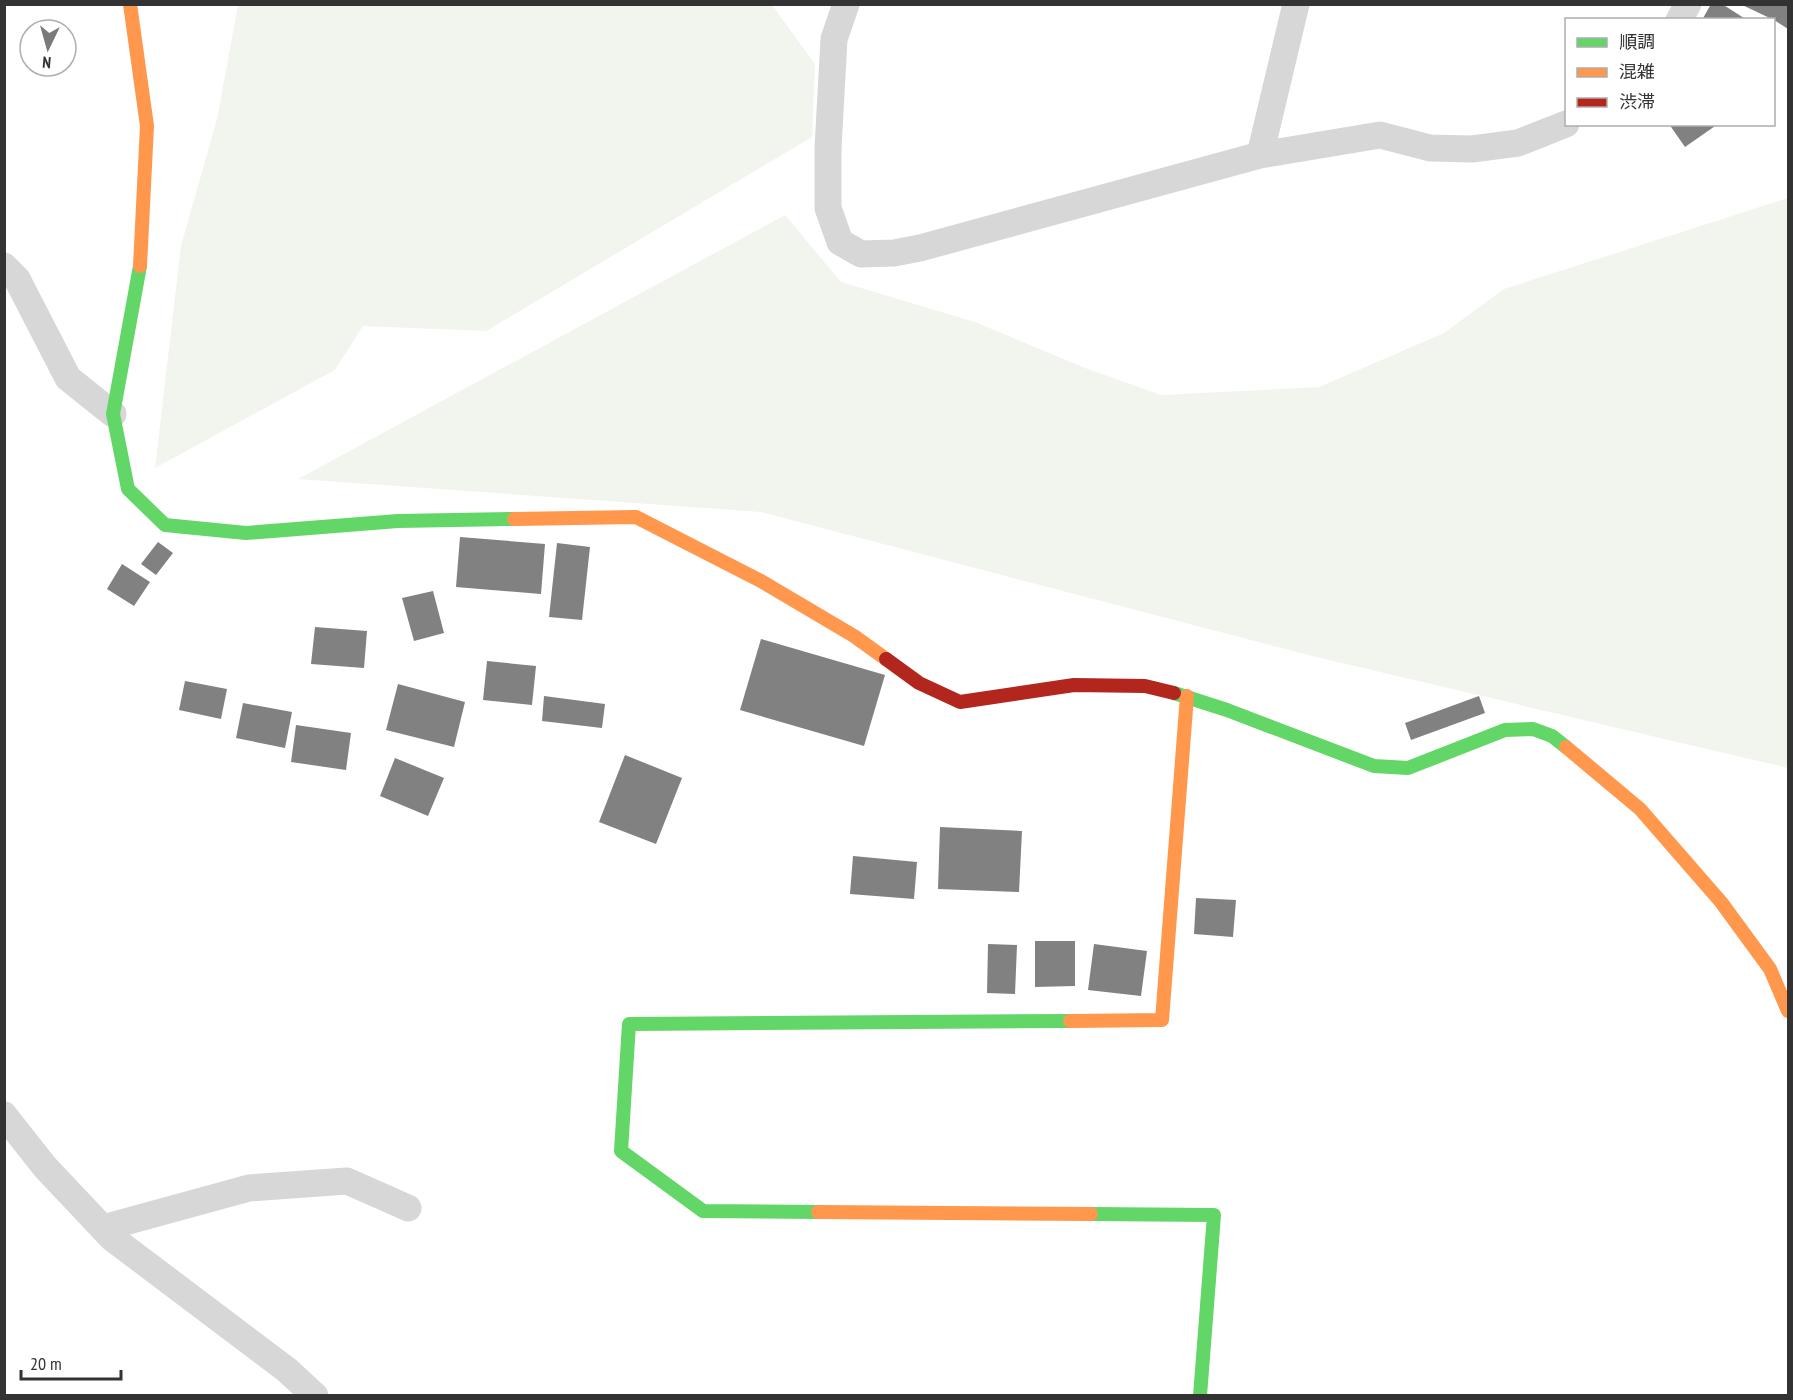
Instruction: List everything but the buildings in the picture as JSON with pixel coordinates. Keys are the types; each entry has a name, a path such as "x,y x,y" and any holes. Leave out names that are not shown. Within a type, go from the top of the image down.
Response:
{"street":[{"path":"130,4 147,126 141,265 113,414 128,489 165,525 246,533 398,521 636,517 761,581 854,636 919,683 960,702 1074,685 1145,686 1187,696 1374,766 1408,768 1505,730 1533,729 1552,736 1640,809 1721,902 1770,969 1788,1011"},
{"path":"846,4 834,39 828,148 828,208 840,242 861,254 894,253 920,248 1260,155 1380,135 1430,148 1472,149 1518,143 1565,124"},
{"path":"1260,155 1296,4"},
{"path":"1680,18 1688,4"},
{"path":"4,266 17,279 68,378 113,414"},
{"path":"1187,696 1162,1020 628,1024 621,1151 703,1211 1214,1215 1200,1395"},
{"path":"4,1115 45,1167 112,1238 286,1370 315,1395"},
{"path":"103,1228 249,1188 347,1181 408,1208"}],"shaded area":[{"path":"238,5 772,5 815,64 812,137 486,331 363,326 335,370 155,468 181,246 217,119"},
{"path":"1788,198 1788,768 1312,656 761,512 298,479 785,215 841,282 975,322 1085,368 1161,395 1319,387 1444,333 1504,289"}],"traffic: fast":[{"path":"140,266 113,414 128,489 165,525 246,533 398,521 514,519"},
{"path":"1174,693 1227,710 1374,766 1408,768 1505,730 1533,729 1552,736 1566,747"},
{"path":"818,1212 703,1211 621,1151 629,1024 1070,1021"},
{"path":"1091,1214 1214,1215 1200,1396"}],"traffic: slow":[{"path":"130,4 147,126 140,266"},
{"path":"514,519 636,517 761,581 854,636 886,659"},
{"path":"1070,1021 1162,1020 1187,696"},
{"path":"1566,747 1640,809 1721,902 1770,969 1788,1011"},
{"path":"818,1212 1091,1214"}],"traffic: jam":[{"path":"886,659 919,683 960,702 1074,685 1145,686 1174,693"}]}
